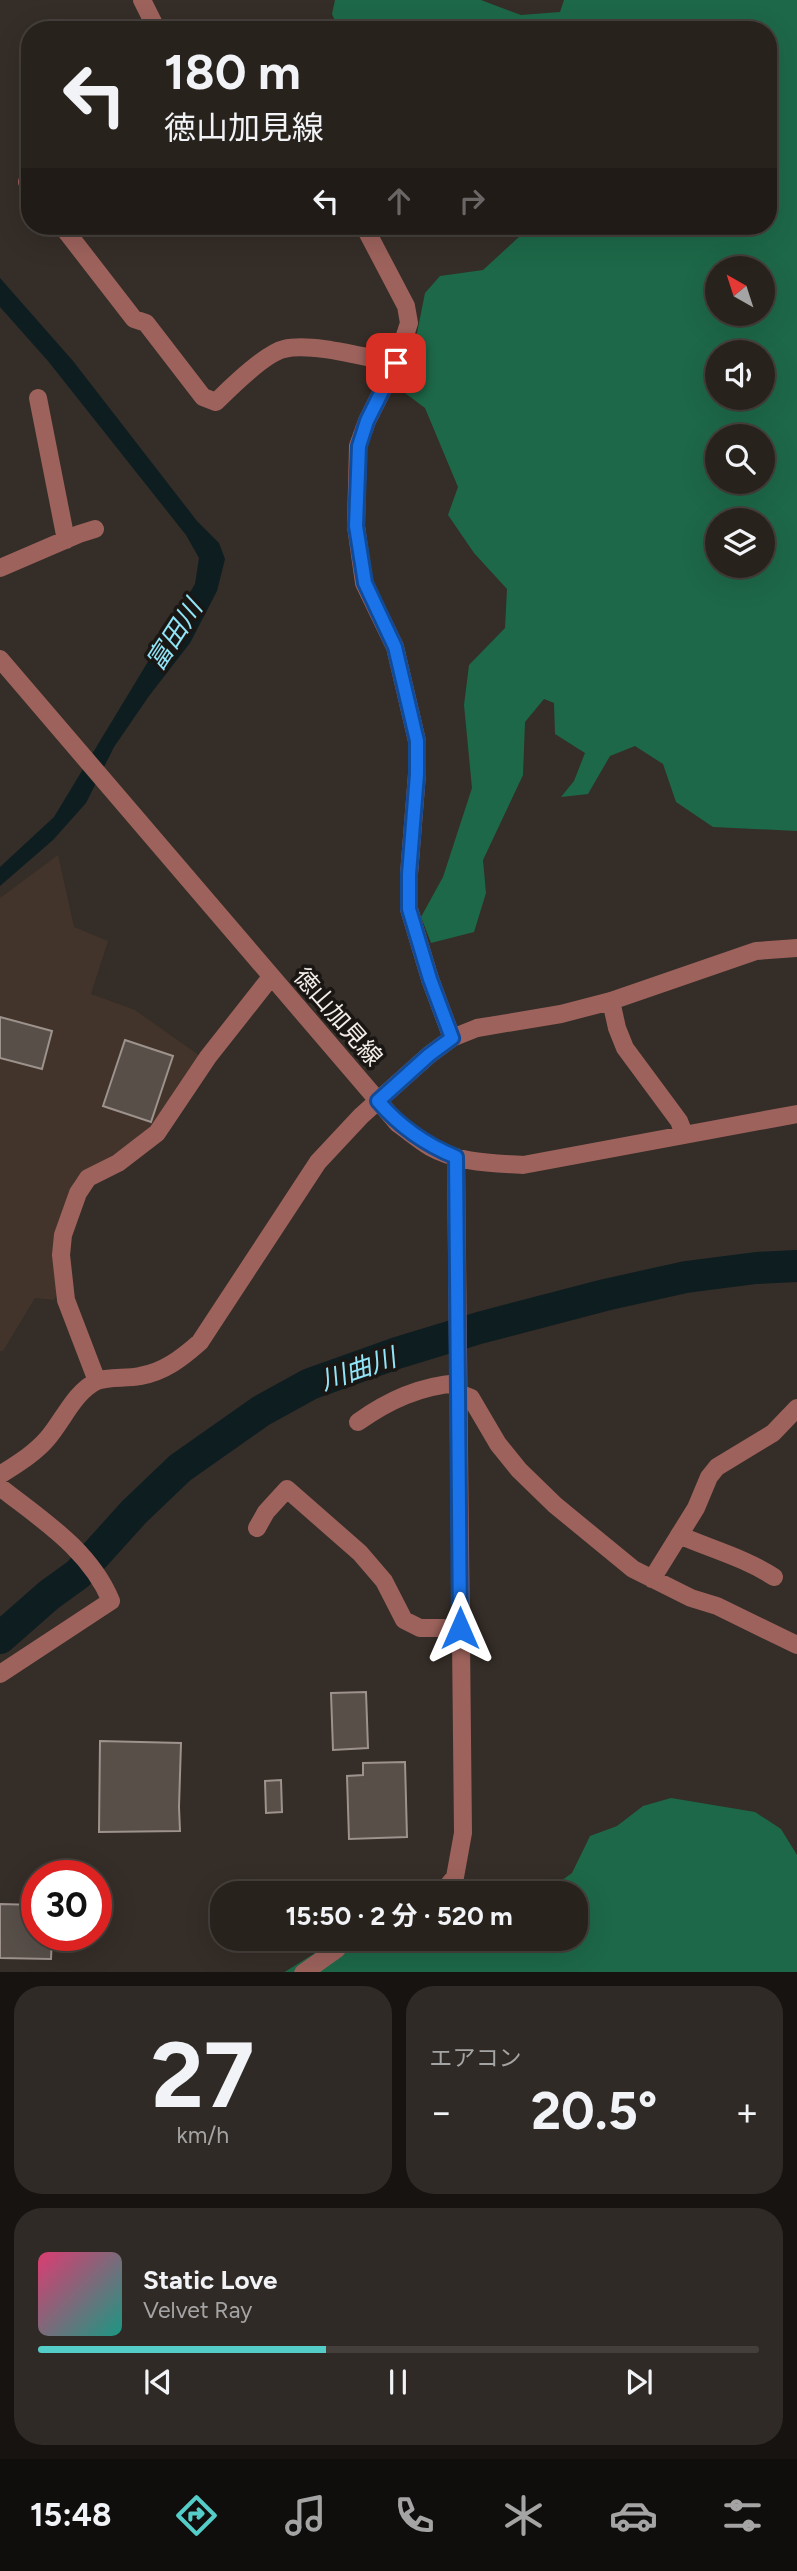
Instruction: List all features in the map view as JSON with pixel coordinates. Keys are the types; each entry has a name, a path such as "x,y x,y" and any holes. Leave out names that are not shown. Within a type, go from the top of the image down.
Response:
{"street":[{"path":"142,0 152,21"},
{"path":"69,235 134,318 146,323 203,397 216,402 238,380 281,349 336,352 396,363"},
{"path":"369,235 406,306 408,323 396,363 367,421 359,446 356,526 365,583 395,647 417,741 409,909 430,979 452,1038"},
{"path":"38,398 66,540"},
{"path":"0,568 95,529"},
{"name":"徳山加見線","path":"0,659 398,1124 431,1147 479,1162 523,1165 797,1114"},
{"path":"0,1475 27,1458 48,1439 81,1393 97,1381 141,1376 161,1370 182,1358 200,1342 317,1162 378,1101 452,1038 477,1028 561,1014 611,1001 756,951 797,948"},
{"path":"97,1381 66,1300 61,1255 63,1236 78,1193 88,1178 118,1163 157,1133 208,1056 271,977"},
{"path":"611,1001 625,1048 679,1121 684,1134"},
{"path":"452,1881 455,1877 463,1833 456,1157"},
{"path":"358,1422 378,1408 421,1388 458,1388 471,1398 498,1444 519,1470 555,1506 633,1569 691,1598 717,1606 797,1644"},
{"path":"652,1579 696,1508 709,1477 717,1467 773,1433 797,1408"},
{"path":"0,1487 71,1543 102,1580 111,1601 0,1674"},
{"path":"257,1528 266,1512 287,1489 360,1553 384,1581 404,1620 420,1628 460,1628"},
{"path":"680,1535 753,1563 774,1577"},
{"path":"303,1972 334,1951"}],"shaded area":[{"path":"58,855 74,927 108,941 91,994 135,1010 200,1056 152,1129 75,1180 57,1234 59,1290 54,1300 35,1298 3,1351 0,1351 0,898"}],"green space":[{"path":"335,0 481,0 521,15 560,12 564,0 797,0 797,831 713,827 676,802 663,764 635,746 610,756 588,794 561,797 574,781 585,753 555,734 554,703 544,699 525,722 523,775 483,860 486,893 474,932 431,943 421,917 443,877 472,788 464,705 469,665 505,628 507,589 474,553 448,515 458,487 425,408 405,393 425,293 440,276 483,270 521,235 777,235 777,21 335,21 332,14"},
{"path":"671,1798 755,1812 781,1829 797,1855 797,1972 285,1972 318,1951 588,1951 588,1881 561,1881 572,1873 590,1836 617,1826 643,1806"}],"water":[{"name":"富田川","path":"0,278 73,361 197,521 219,543 225,559 217,591 190,643 114,747 86,803 53,840 0,886 0,867 54,817 195,584 199,558 186,535 48,361 0,307"},
{"path":"72,1565 82,1579 42,1618 0,1651 0,1627"}],"building":[{"path":"0,1017 52,1031 42,1069 0,1058"},
{"path":"125,1040 173,1056 151,1122 103,1106"},
{"path":"366,1692 368,1748 333,1750 331,1693"},
{"path":"100,1741 181,1743 180,1831 99,1832"},
{"path":"405,1762 407,1837 349,1839 347,1776 363,1775 363,1763"},
{"path":"281,1780 282,1812 266,1813 265,1781"},
{"path":"0,1904 21,1905 21,1951 51,1951 51,1959 0,1958"}],"waterway":[{"name":"川曲川","path":"0,1638 49,1595 78,1574 134,1512 180,1468 261,1411 310,1384 479,1328 605,1295 686,1277 797,1266"}],"route":[{"path":"396,363 367,421 359,446 356,526 365,583 395,647 404,676 417,741 409,909 430,979 452,1038 378,1101 398,1124 431,1147 456,1157 460,1628"}]}
